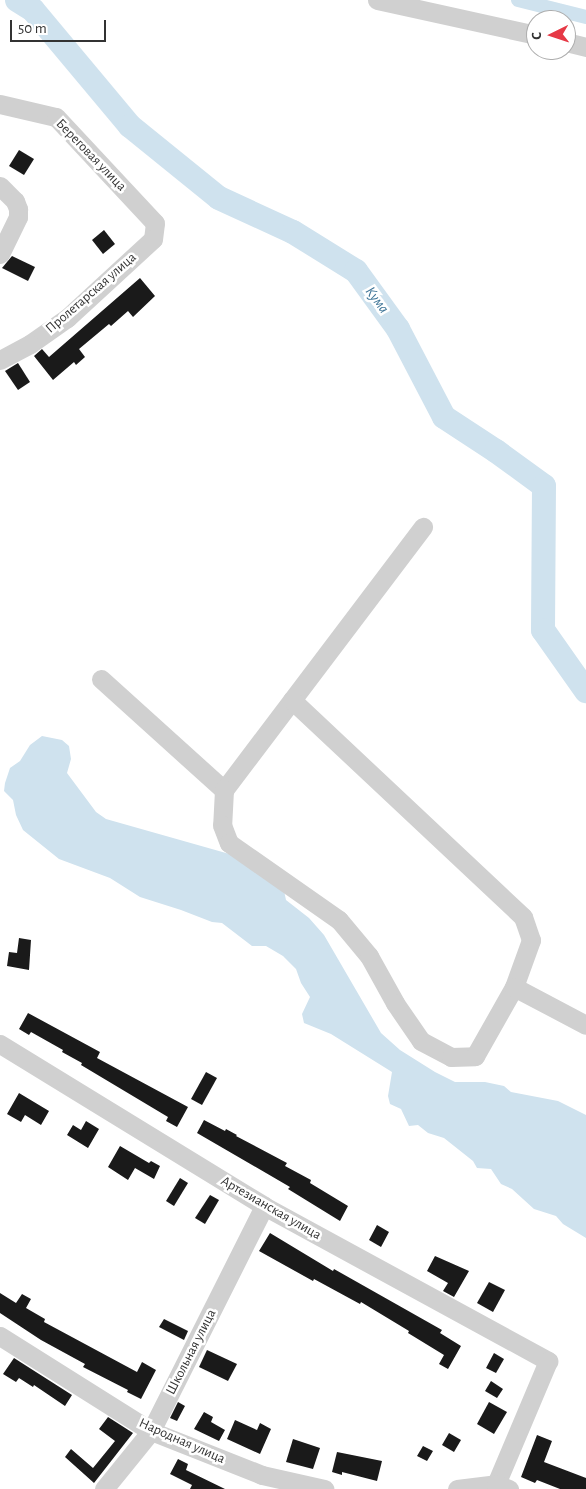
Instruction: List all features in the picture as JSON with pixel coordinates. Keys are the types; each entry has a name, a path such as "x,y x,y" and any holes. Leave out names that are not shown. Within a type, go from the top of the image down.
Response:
{"street":[{"path":"377,0 526,33"},
{"name":"Береговая улица","path":"0,104 56,116 155,222 154,239"},
{"path":"0,186 15,201 18,209 18,217 0,254"},
{"name":"Пролетарская улица","path":"0,360 30,344 68,318 154,239"},
{"path":"292,700 523,918 531,940 514,987 475,1056 451,1057 421,1041 395,1003 369,956 339,920 229,843 222,825 224,790 292,700 424,527"},
{"path":"101,679 224,790"},
{"path":"514,987 586,1025"},
{"name":"Артезианская улица","path":"0,1044 264,1206 548,1361 502,1486"},
{"name":"Школьная улица","path":"104,1489 151,1430 264,1206"},
{"name":"Народная улица","path":"0,1336 151,1430 262,1475 324,1489"},
{"path":"456,1489 502,1486"}],"water":[{"path":"42,736 62,740 69,746 71,759 67,773 96,812 106,819 233,855 283,886 286,900 309,918 324,935 381,1033 400,1050 455,1082 485,1082 504,1086 511,1092 558,1101 586,1115 586,1238 563,1224 556,1216 534,1209 512,1189 501,1184 491,1169 477,1168 473,1161 444,1138 428,1133 418,1125 409,1126 401,1109 390,1104 388,1096 392,1072 331,1034 304,1023 302,1014 310,997 301,983 296,969 283,956 266,946 252,946 222,923 212,922 140,897 110,878 59,859 23,830 16,815 13,800 4,791 5,783 10,768 20,761 30,745"}],"building":[{"path":"19,150 34,159 24,175 9,166"},
{"path":"104,230 115,244 103,254 92,240"},
{"path":"12,256 35,267 28,281 2,268"},
{"path":"140,278 155,296 133,317 128,311 111,326 109,324 79,349 85,357 76,365 74,362 53,380 34,356 42,349 49,357"},
{"path":"18,363 30,382 18,390 5,371"},
{"path":"19,938 31,940 29,970 7,966 9,952 17,953"},
{"path":"28,1013 100,1052 97,1058 188,1107 177,1127 166,1121 168,1117 81,1065 82,1063 62,1052 63,1050 31,1032 29,1035 19,1029"},
{"path":"206,1072 217,1078 202,1105 191,1099"},
{"path":"19,1093 49,1111 41,1125 25,1115 21,1122 7,1114"},
{"path":"204,1120 225,1131 226,1129 287,1163 285,1166 311,1180 310,1183 348,1206 340,1221 288,1189 290,1187 197,1133"},
{"path":"86,1121 99,1129 88,1148 67,1135 73,1125 81,1130"},
{"path":"120,1146 149,1163 151,1161 160,1166 154,1179 135,1168 128,1180 108,1167"},
{"path":"180,1178 188,1183 174,1206 166,1201"},
{"path":"210,1195 219,1200 205,1224 195,1218"},
{"path":"377,1225 389,1232 381,1247 369,1240"},
{"path":"270,1233 333,1271 334,1269 442,1330 440,1333 461,1346 448,1369 439,1364 444,1355 408,1333 409,1331 361,1302 360,1304 314,1279 313,1281 259,1251"},
{"path":"435,1256 469,1271 454,1297 443,1291 448,1283 427,1271"},
{"path":"489,1282 505,1290 493,1312 477,1303"},
{"path":"0,1293 16,1303 22,1294 31,1299 26,1308 45,1319 44,1322 137,1372 142,1362 156,1370 141,1399 127,1392 128,1390 83,1367 85,1364 41,1340 0,1313"},
{"path":"164,1319 188,1331 184,1340 159,1327"},
{"path":"207,1350 237,1364 228,1381 199,1367"},
{"path":"494,1353 504,1359 496,1373 486,1368"},
{"path":"14,1358 72,1395 65,1406 34,1385 33,1387 19,1378 16,1382 3,1374"},
{"path":"491,1381 503,1389 497,1398 485,1391"},
{"path":"178,1402 185,1406 177,1421 170,1418"},
{"path":"489,1402 507,1412 494,1434 477,1424"},
{"path":"204,1412 213,1417 211,1422 225,1430 219,1441 194,1429"},
{"path":"108,1417 133,1433 94,1483 65,1457 71,1449 93,1468 115,1441 99,1429"},
{"path":"235,1420 257,1430 260,1423 271,1429 260,1454 227,1439"},
{"path":"449,1433 461,1440 454,1452 442,1445"},
{"path":"537,1435 552,1441 544,1462 586,1478 586,1489 560,1489 537,1480 535,1483 521,1477"},
{"path":"293,1439 320,1448 313,1469 286,1462"},
{"path":"423,1446 433,1451 427,1461 417,1456"},
{"path":"337,1452 382,1461 377,1481 342,1472 342,1475 332,1472"},
{"path":"178,1459 188,1464 186,1470 225,1489 190,1489 192,1485 170,1474"}],"waterway":[{"name":"Кума","path":"17,0 33,10 130,126 219,198 293,232 356,271 398,329 444,417 496,451 544,486 543,630 586,691"},
{"path":"518,0 586,17"}]}
